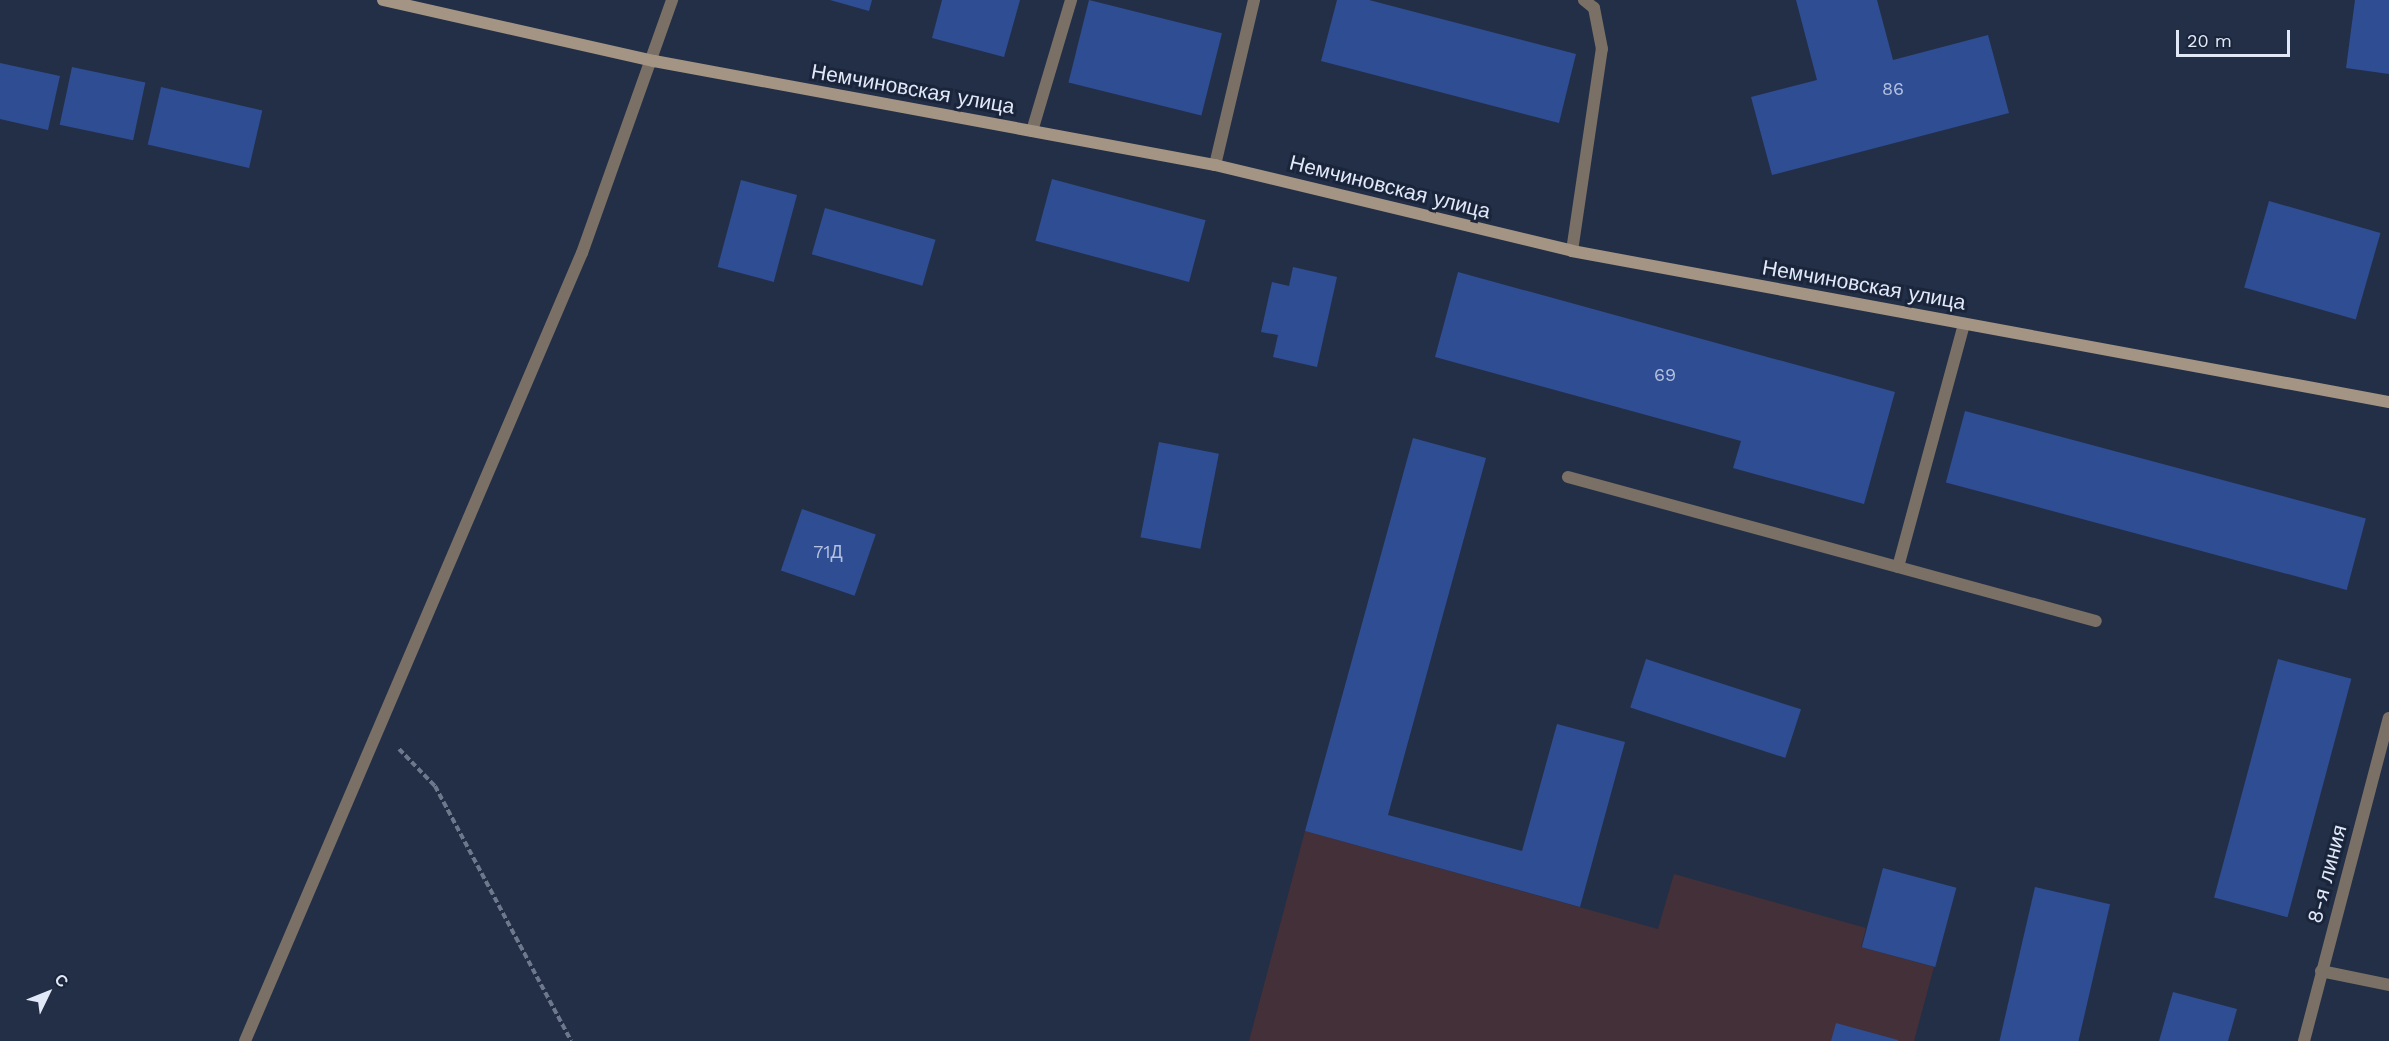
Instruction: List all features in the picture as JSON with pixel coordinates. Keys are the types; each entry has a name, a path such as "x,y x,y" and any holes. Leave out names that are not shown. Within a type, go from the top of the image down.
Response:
{"main road":[{"name":"Немчиновская улица","path":"383,0 654,61 1215,165 1572,251 2389,402"}],"street":[{"path":"245,1041 382,731 582,253 654,61 672,0"},
{"path":"1032,131 1071,0"},
{"path":"1215,165 1254,0"},
{"path":"1572,251 1602,49 1594,8 1584,0"},
{"path":"1898,567 1964,324"},
{"path":"1568,477 2096,621"},
{"name":"8-я линия","path":"2304,1041 2389,718"},
{"path":"2321,971 2389,985"}],"path":[{"path":"382,731 435,786 571,1041"}],"shaded area":[{"path":"1305,831 1658,929 1674,874 1866,928 1861,947 1934,967 1914,1041 1249,1041"}],"building":[{"path":"830,0 872,0 869,11"},
{"path":"942,0 1020,0 1004,57 932,38"},
{"path":"1089,0 1222,33 1201,116 1068,82"},
{"path":"1337,0 1369,0 1576,54 1559,123 1321,61"},
{"path":"1796,0 1877,0 1893,60 1988,35 2009,113 1772,175 1751,97 1817,80"},
{"path":"2355,0 2389,0 2389,74 2346,68"},
{"path":"0,63 60,76 48,130 0,119"},
{"path":"72,67 145,83 133,140 60,125"},
{"path":"161,87 262,110 249,168 148,144"},
{"path":"1052,179 1206,220 1189,282 1035,241"},
{"path":"741,180 797,195 774,282 718,267"},
{"path":"2269,201 2381,233 2356,319 2244,288"},
{"path":"825,208 936,240 922,286 812,254"},
{"path":"1293,267 1337,277 1317,367 1273,357 1278,335 1261,332 1272,282 1289,286"},
{"path":"1458,272 1895,392 1864,504 1733,468 1741,441 1435,357"},
{"path":"1965,411 2366,518 2347,590 1946,482"},
{"path":"1413,438 1486,458 1388,815 1522,851 1557,724 1625,742 1580,907 1305,831"},
{"path":"1159,442 1219,454 1200,549 1140,537"},
{"path":"802,509 876,534 855,596 781,570"},
{"path":"1646,659 1801,709 1785,758 1630,708"},
{"path":"2278,659 2351,679 2287,917 2214,898"},
{"path":"1883,868 1956,888 1935,967 1862,947"},
{"path":"2035,887 2110,904 2078,1041 1999,1041"},
{"path":"2173,992 2237,1009 2228,1041 2159,1041"},
{"path":"1836,1023 1898,1040 1898,1041 1831,1041"}]}
